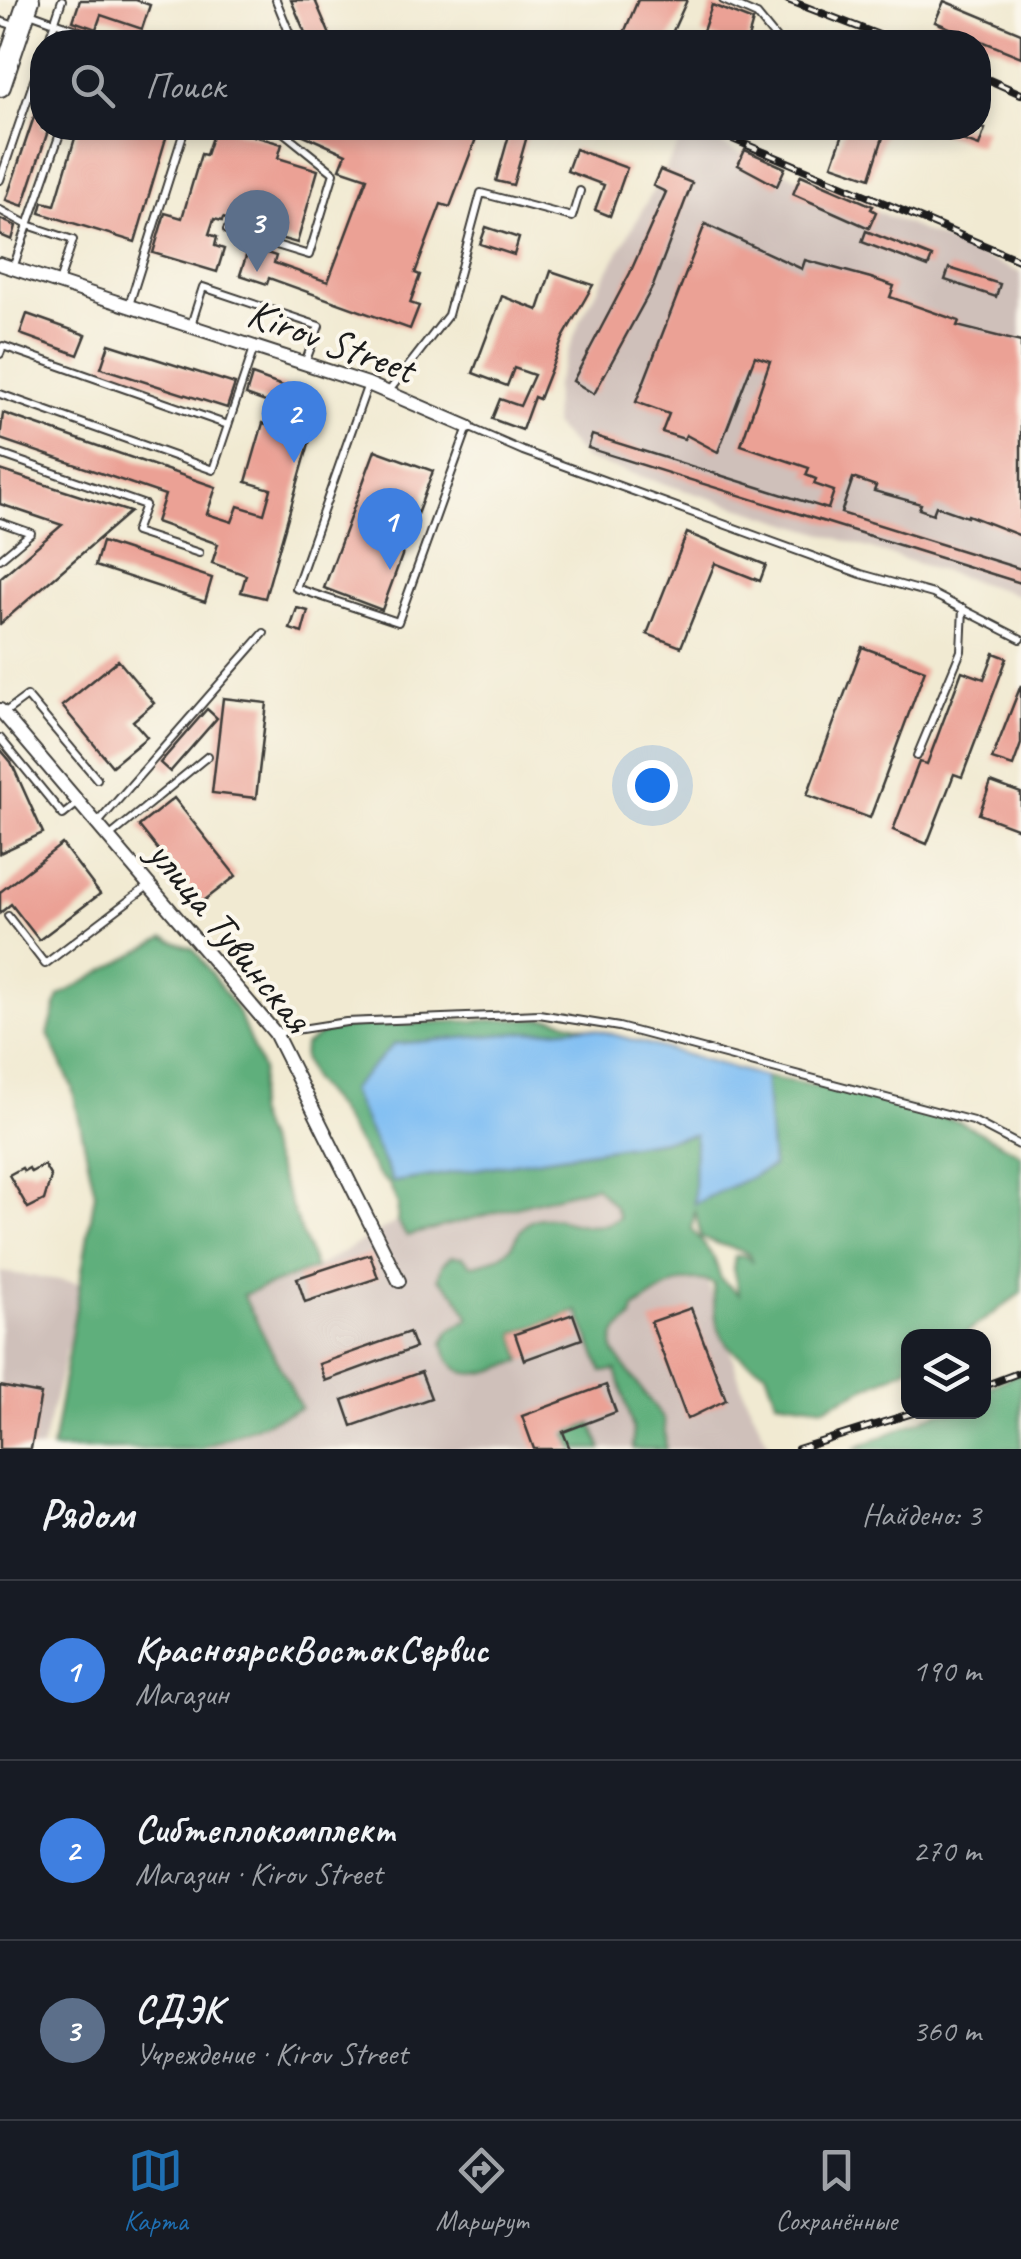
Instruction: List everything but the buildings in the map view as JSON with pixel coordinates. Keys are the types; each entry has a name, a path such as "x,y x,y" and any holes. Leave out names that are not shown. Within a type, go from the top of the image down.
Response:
{"main road":[{"path":"0,86 25,13"}],"street":[{"name":"Kirov Street","path":"6,266 368,384 468,427"},
{"name":"улица Тувинская","path":"2,712 275,1033 399,1281"}],"lane":[{"path":"52,30 62,0"},
{"path":"276,0 288,30"},
{"path":"723,0 757,15 769,30"},
{"path":"0,21 25,13 72,30"},
{"path":"0,180 30,92"},
{"path":"6,266 28,225 58,140"},
{"path":"129,306 180,140"},
{"path":"227,230 309,255 334,174 293,140"},
{"path":"388,392 448,315 480,193 572,217 580,191"},
{"path":"0,210 28,225 74,240 59,284"},
{"path":"191,326 203,287 318,326 306,363"},
{"path":"0,354 3,346 228,425"},
{"path":"0,394 213,470 254,346"},
{"path":"368,384 296,588 398,622 468,427 523,451 861,574 932,594 1021,640"},
{"path":"0,454 144,505 135,532 199,553"},
{"path":"0,522 31,533 0,559"},
{"path":"917,756 961,651 964,608"},
{"path":"97,824 264,633"},
{"path":"2,712 28,696 97,780"},
{"path":"0,738 63,815 78,803"},
{"path":"108,838 208,756"},
{"path":"8,916 46,964 149,886"},
{"path":"275,1033 346,1022 539,1014 619,1027 973,1121 1021,1146"}],"shaded area":[{"path":"681,140 710,140 1021,273 1021,596 585,459 553,425 555,385 581,319"},
{"path":"666,1155 744,1393 771,1449 200,1449 301,1408 242,1294 315,1268 487,1170"},
{"path":"0,1272 83,1283 42,1449 0,1449"}],"green space":[{"path":"164,938 194,949 238,1012 262,1070 255,1112 315,1268 243,1295 301,1408 200,1449 52,1449 95,1193 72,1087 48,1034 59,996"},
{"path":"553,1018 587,1027 394,1044 373,1137 393,1182 696,1135 694,1203 772,1167 765,1077 851,1092 960,1122 1021,1154 1021,1293 972,1329 901,1329 901,1371 825,1407 776,1400 766,1371 739,1356 723,1338 715,1316 714,1284 692,1280 672,1286 634,1309 632,1318 613,1340 614,1352 664,1420 666,1449 633,1449 633,1429 616,1370 602,1372 578,1311 514,1333 522,1361 485,1372 464,1372 448,1358 443,1343 449,1331 470,1318 456,1294 438,1278 442,1265 451,1256 463,1257 471,1265 500,1255 533,1220 553,1218 595,1226 619,1218 615,1207 595,1186 407,1236 397,1222 398,1205 389,1184 377,1174 335,1107 312,1080 303,1058 304,1046 324,1032 357,1025","holes":["695,1209 701,1238 750,1254 753,1263 747,1256 735,1256 733,1269 739,1294 721,1279 714,1258 692,1229"]},
{"path":"1021,1372 1021,1449 854,1449 923,1419 991,1419 991,1386"},
{"path":"592,1424 602,1449 574,1449 567,1434"}],"water":[{"path":"587,1027 765,1077 772,1167 694,1204 695,1135 393,1182 350,1090 394,1044"}],"railway":[{"path":"788,0 866,30"},
{"path":"991,81 1021,94"},
{"path":"735,140 1021,261"},
{"path":"991,1383 1021,1372"},
{"path":"798,1449 901,1417"}],"place":[{"name":"СДЭК","path":"257,272"},
{"name":"Сибтеплокомплект","path":"294,463"},
{"name":"КрасноярскВостокСервис","path":"390,570"}]}
